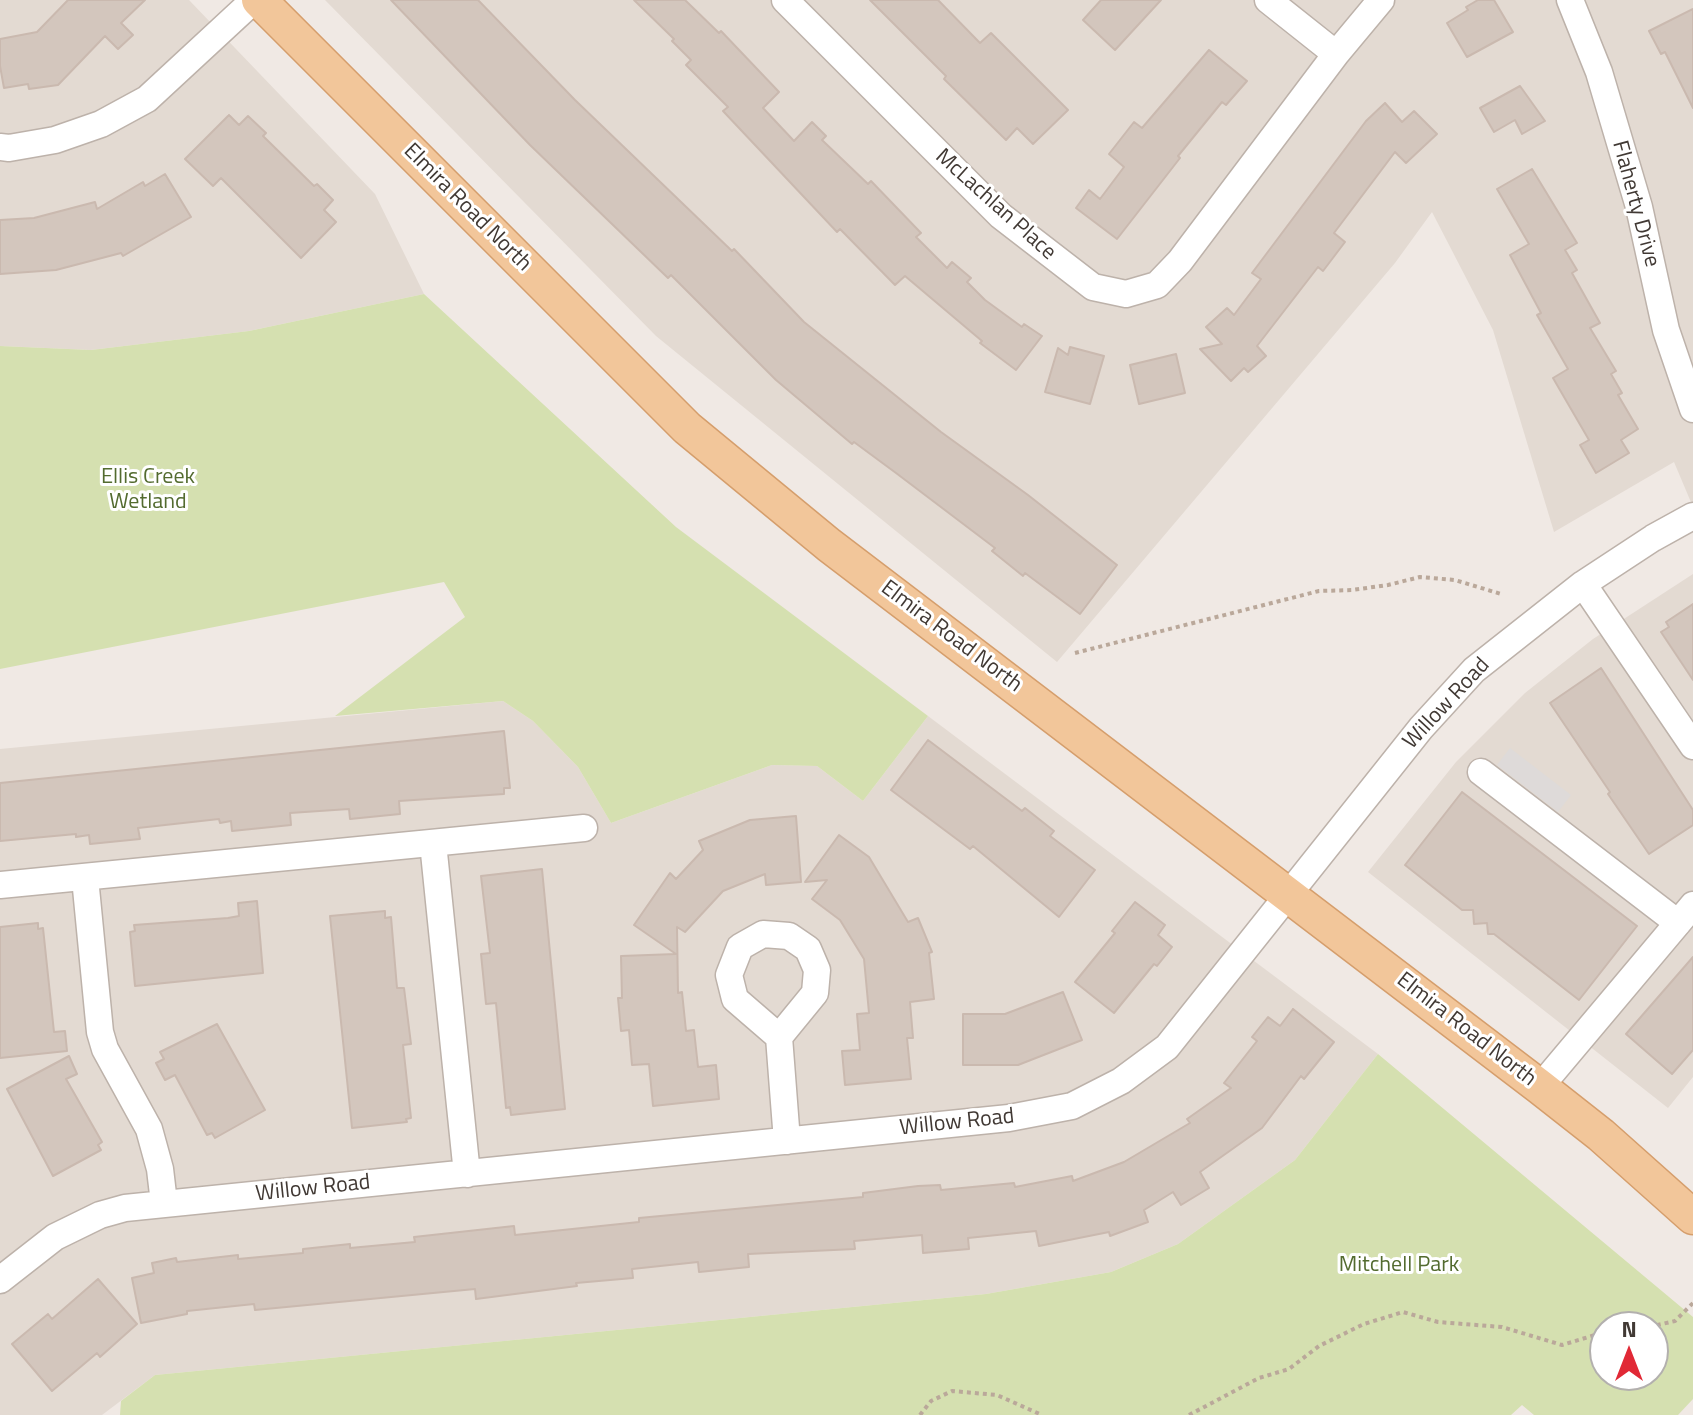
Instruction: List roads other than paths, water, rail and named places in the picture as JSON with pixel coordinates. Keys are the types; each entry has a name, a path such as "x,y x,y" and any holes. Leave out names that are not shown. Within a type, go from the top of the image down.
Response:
{"main road":[{"name":"Elmira Road North","path":"257,0 687,428 829,545 1540,1087 1601,1135 1693,1217"}],"street":[{"path":"0,147 55,140 101,124 147,99 257,0"},
{"name":"McLachlan Place","path":"785,0 1001,216 1093,287 1126,294 1157,285 1180,261 1336,54 1381,0"},
{"path":"1268,0 1336,54"},
{"name":"Flaherty Drive","path":"1570,0 1599,72 1639,207 1666,330 1693,409"},
{"name":"Willow Road","path":"0,1280 36,1250 75,1225 113,1211 164,1203 1009,1118 1072,1106 1121,1081 1167,1047 1421,728 1474,670 1583,584 1693,516"},
{"path":"1583,584 1693,746"},
{"path":"1481,772 1686,914 1540,1087"},
{"path":"0,885 584,828"},
{"path":"433,843 467,1174"},
{"path":"85,878 100,1032 105,1049 153,1138 164,1203"},
{"path":"779,1037 787,1141"}],"park label":[{"name":"Ellis Creek Wetland","path":"148,490"},
{"name":"Mitchell Park","path":"1399,1266"}]}
